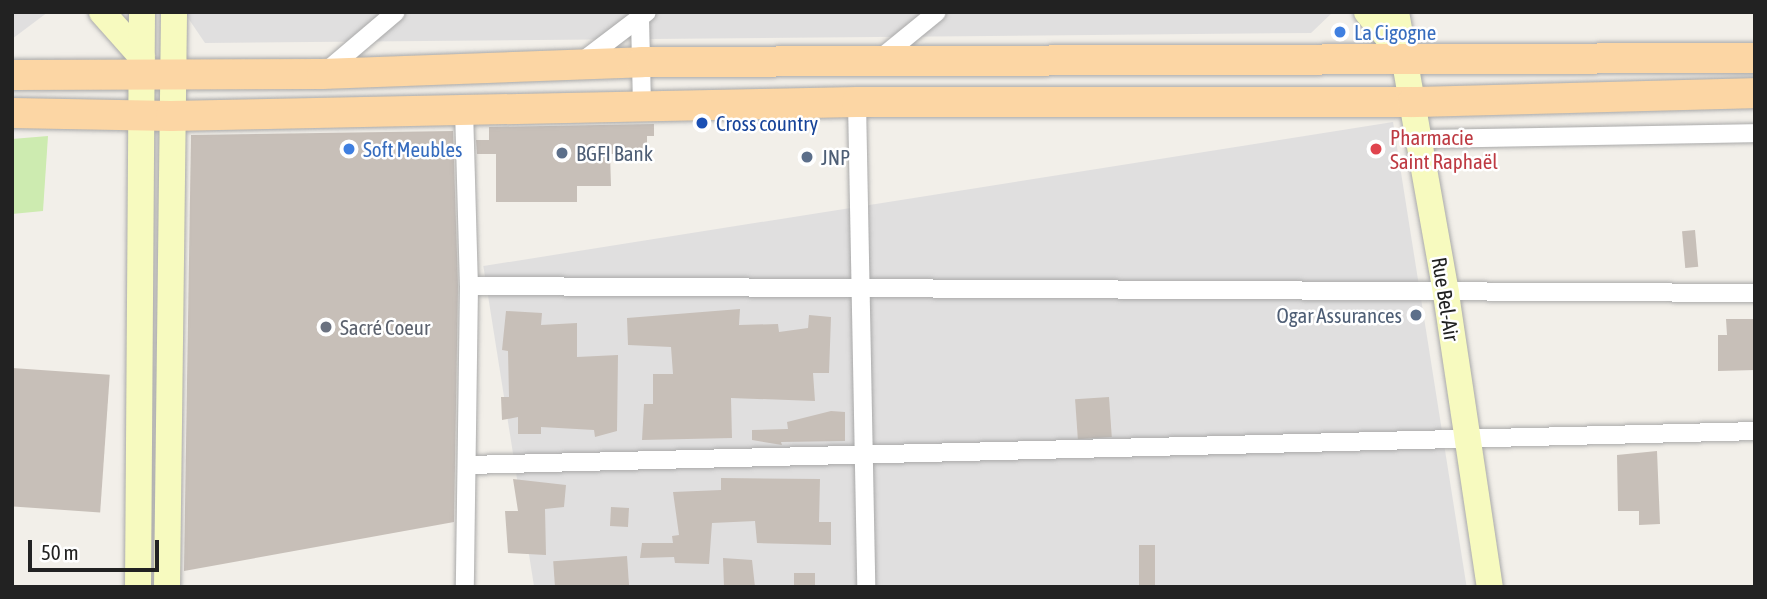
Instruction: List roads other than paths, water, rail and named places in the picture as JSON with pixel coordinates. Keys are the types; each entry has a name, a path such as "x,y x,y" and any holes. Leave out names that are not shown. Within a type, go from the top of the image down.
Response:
{"main road":[{"path":"102,12 142,67"},
{"path":"138,587 142,12"},
{"path":"167,587 174,12"},
{"path":"1367,12 1404,58"},
{"name":"Rue Bel-Air","path":"1396,12 1446,294 1490,587"},
{"path":"12,75 142,67 175,76 323,74 642,62 1755,58"},
{"path":"12,113 171,116 857,102 1413,102 1755,93"}],"street":[{"path":"323,74 396,12"},
{"path":"876,62 937,12"},
{"path":"642,107 643,15"},
{"path":"578,65 643,15"},
{"path":"857,102 866,587"},
{"path":"464,109 469,286 465,587"},
{"path":"1420,139 1755,133"},
{"path":"469,286 860,291 1755,293"},
{"path":"468,465 1755,431"}],"place":[{"name":"La Cigogne","path":"1340,32"},
{"name":"Cross country","path":"702,123"},
{"name":"Soft Meubles","path":"349,149"},
{"name":"Pharmacie Saint Raphaël","path":"1376,149"},
{"name":"BGFI Bank","path":"562,153"},
{"name":"JNP","path":"807,157"},
{"name":"Ogar Assurances","path":"1416,315"},
{"name":"Sacré Coeur","path":"326,327"}]}
